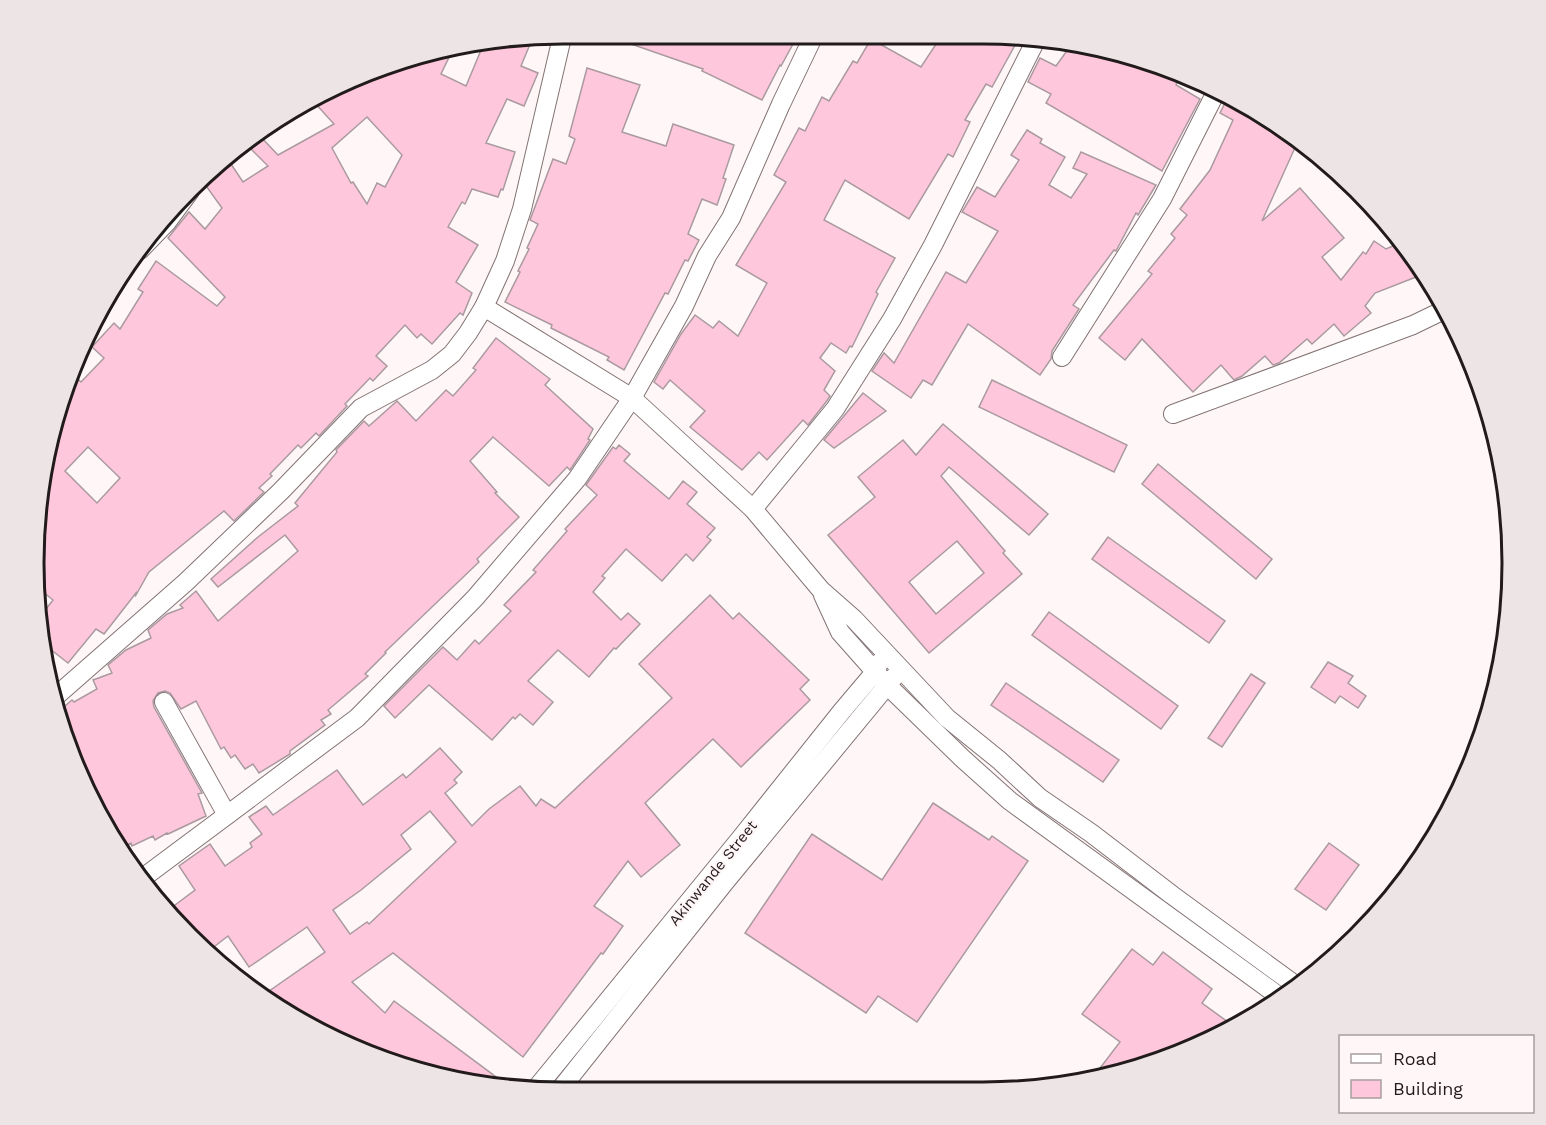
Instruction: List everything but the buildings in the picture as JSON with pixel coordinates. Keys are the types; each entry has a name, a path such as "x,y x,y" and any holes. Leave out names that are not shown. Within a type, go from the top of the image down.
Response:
{"street":[{"path":"60,693 186,582 281,491 362,408 432,370 452,354 484,307 506,261 522,209 560,44"},
{"path":"148,874 357,718 475,598 577,479 632,398 684,306 707,256 731,218 810,44"},
{"path":"753,508 835,409 892,319 938,235 1032,46"},
{"path":"1062,357 1162,199 1213,97"},
{"path":"484,307 632,398 753,508 821,590 854,619 946,718 999,760 1040,798 1091,832 1172,895 1290,981"},
{"path":"1173,414 1413,325 1438,313"},
{"path":"821,590 840,632 881,678 962,758 1010,801 1274,993"},
{"name":"Akinwande Street","path":"566,1082 725,882 881,678 884,650"},
{"name":"Akinwande Street","path":"543,1081 881,678 901,669"},
{"path":"164,702 226,815"}]}
